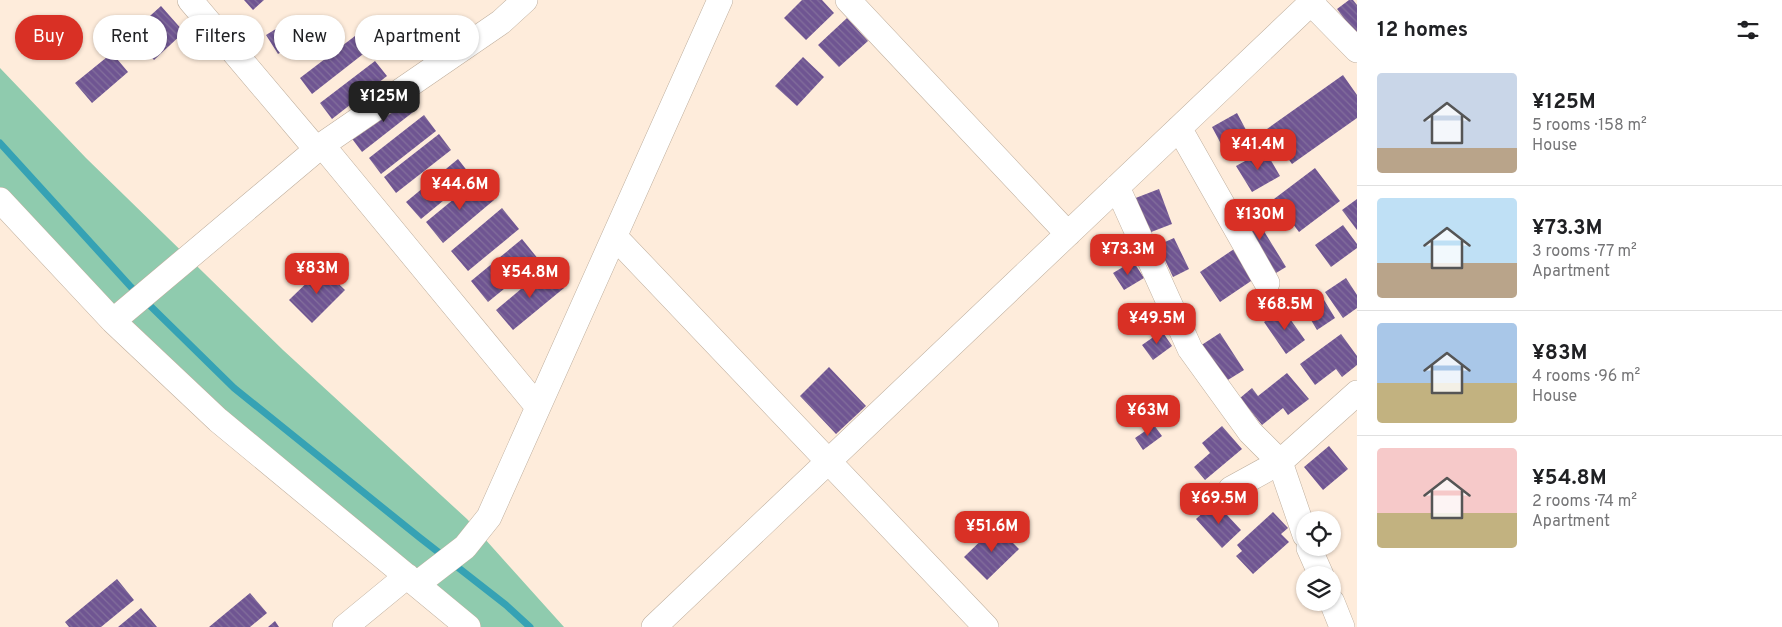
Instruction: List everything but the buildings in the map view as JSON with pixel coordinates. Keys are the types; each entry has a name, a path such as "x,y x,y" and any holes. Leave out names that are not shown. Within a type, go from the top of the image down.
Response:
{"street":[{"path":"190,0 319,147 538,407"},
{"path":"119,316 319,147 501,22 525,0"},
{"path":"345,627 412,580 465,547 489,517 720,0"},
{"path":"848,0 1068,234"},
{"path":"654,627 1312,1 1357,50"},
{"path":"1179,128 1267,283"},
{"path":"1117,187 1190,349 1250,432 1280,462 1297,511"},
{"path":"0,200 119,316 218,420 468,627"},
{"path":"615,237 986,627"},
{"path":"1232,489 1280,462 1357,393"},
{"path":"1336,611 1342,627"}],"green space":[{"path":"0,68 86,158 283,350 467,519 564,627 464,627 169,362 0,192"}],"waterway":[{"path":"0,143 131,287 234,388 506,605 530,627"}]}
